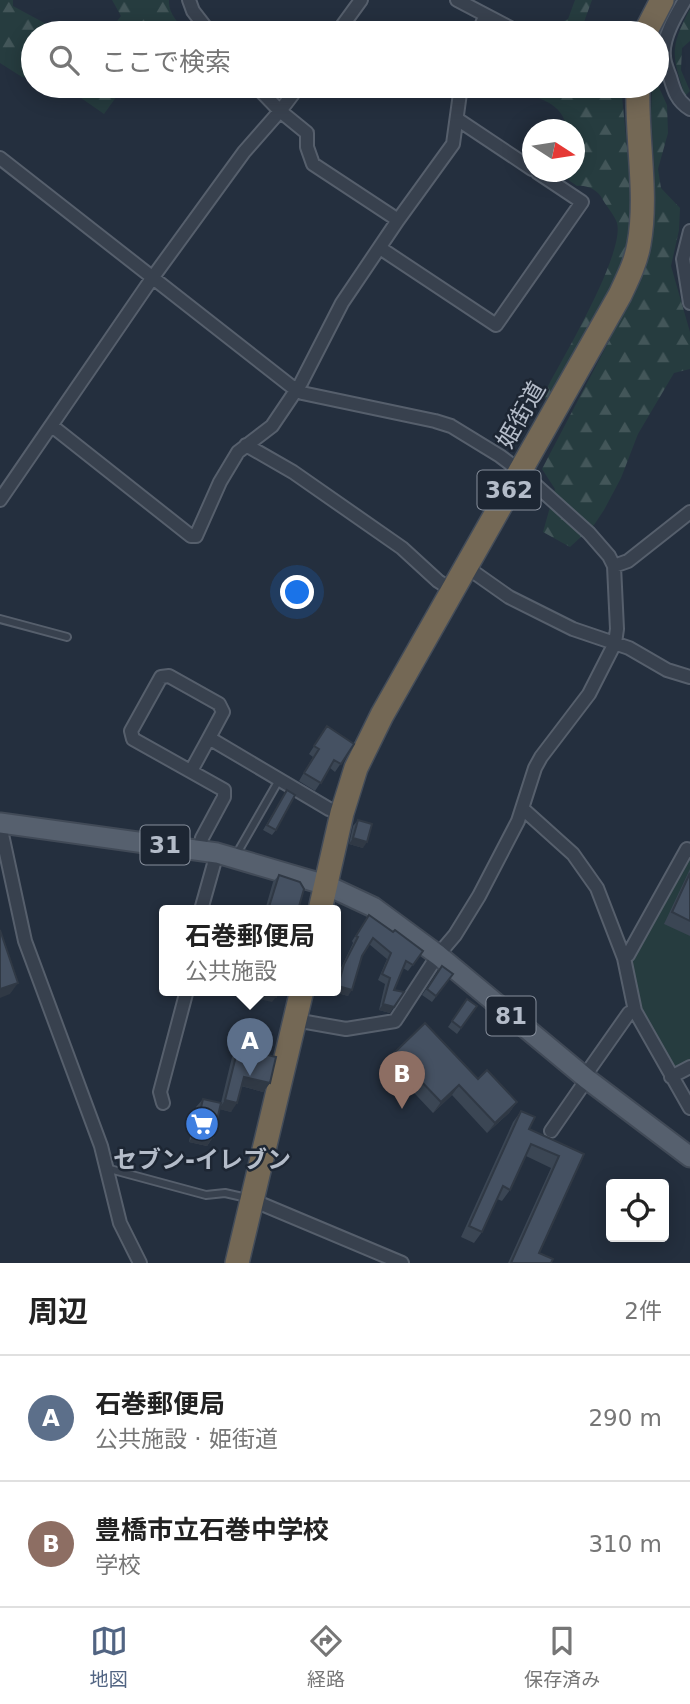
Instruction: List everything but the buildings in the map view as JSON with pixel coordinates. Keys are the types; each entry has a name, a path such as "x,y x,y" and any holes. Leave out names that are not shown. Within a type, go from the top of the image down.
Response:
{"highway":[{"path":"651,21 662,0"},
{"name":"姫街道","path":"321,905 342,813 356,768 382,715 613,307 633,267 639,243 641,215 638,98"},
{"path":"237,1263 301,996"}],"main road":[{"name":"31","path":"0,824 217,853 326,885"},
{"name":"81","path":"326,885 373,907 438,955 585,1078 690,1157"}],"street":[{"path":"189,0 201,21"},
{"path":"346,21 361,0"},
{"path":"457,0 494,21"},
{"path":"669,33 685,0"},
{"path":"483,21 485,17"},
{"path":"669,75 680,102 690,108"},
{"path":"268,98 307,133 307,148 313,163 398,220"},
{"path":"0,500 153,277 244,152 290,98"},
{"path":"52,426 191,536 196,536 219,482 246,444 272,426 296,390 338,311 398,220 453,144 460,98"},
{"path":"457,119 522,162"},
{"path":"0,158 296,390 451,426 520,471 589,533 614,566 617,629 615,643 589,694 535,768 523,809 478,896 455,935 438,955 395,1021 346,1029 295,1020"},
{"path":"380,248 496,325 582,202 552,182"},
{"path":"690,231 683,260 690,303"},
{"path":"246,444 293,471 391,540 452,590"},
{"path":"614,566 628,561 690,512"},
{"path":"466,566 509,597 573,629 615,643 649,658 667,670 690,677"},
{"path":"191,771 223,712 219,704 169,676 161,677 131,731 133,739 224,790 224,797 202,838 217,853 202,905"},
{"path":"209,738 329,809 342,813"},
{"path":"523,809 573,854 597,888 624,958 635,1011 690,1108"},
{"path":"0,824 25,941 101,1146 120,1223 140,1263"},
{"path":"624,958 687,849 690,851"},
{"path":"163,1103 160,1092 185,996"},
{"path":"551,1131 629,1013 635,1011"},
{"path":"671,1077 690,1067"},
{"path":"252,1199 402,1263"}],"lane":[{"path":"0,619 67,637"},
{"path":"217,853 280,778"},
{"path":"106,1168 206,1195 225,1193 252,1199"}],"green space":[{"path":"0,0 13,0 13,6 41,21 21,21 21,76 0,63"},
{"path":"112,0 169,0 172,14 177,21 117,21 121,16"},
{"path":"575,0 592,0 584,21 564,21 568,19"},
{"path":"690,9 690,41 682,48 681,70 690,91 685,96 677,71 675,52 679,34"},
{"path":"81,98 115,98 104,114"},
{"path":"537,98 622,98 631,188 631,230 623,267 547,400 544,398 548,386 603,280 617,237 617,223 598,193 589,187 577,186 571,182 585,182 585,119 564,119 556,108"},
{"path":"652,98 664,98 667,105 668,133 658,169 661,188 680,208 679,230 671,266 690,332 690,369 674,373 638,434 621,478 604,510 594,525 570,547 543,532 555,489 542,469 632,297 649,240 655,177"},
{"path":"690,855 690,1060 669,1071 636,1007 627,961"}],"place":[{"name":"石巻郵便局","path":"250,1076"},
{"name":"豊橋市立石巻中学校","path":"402,1109"},
{"name":"セブン-イレブン","path":"202,1124"}]}
